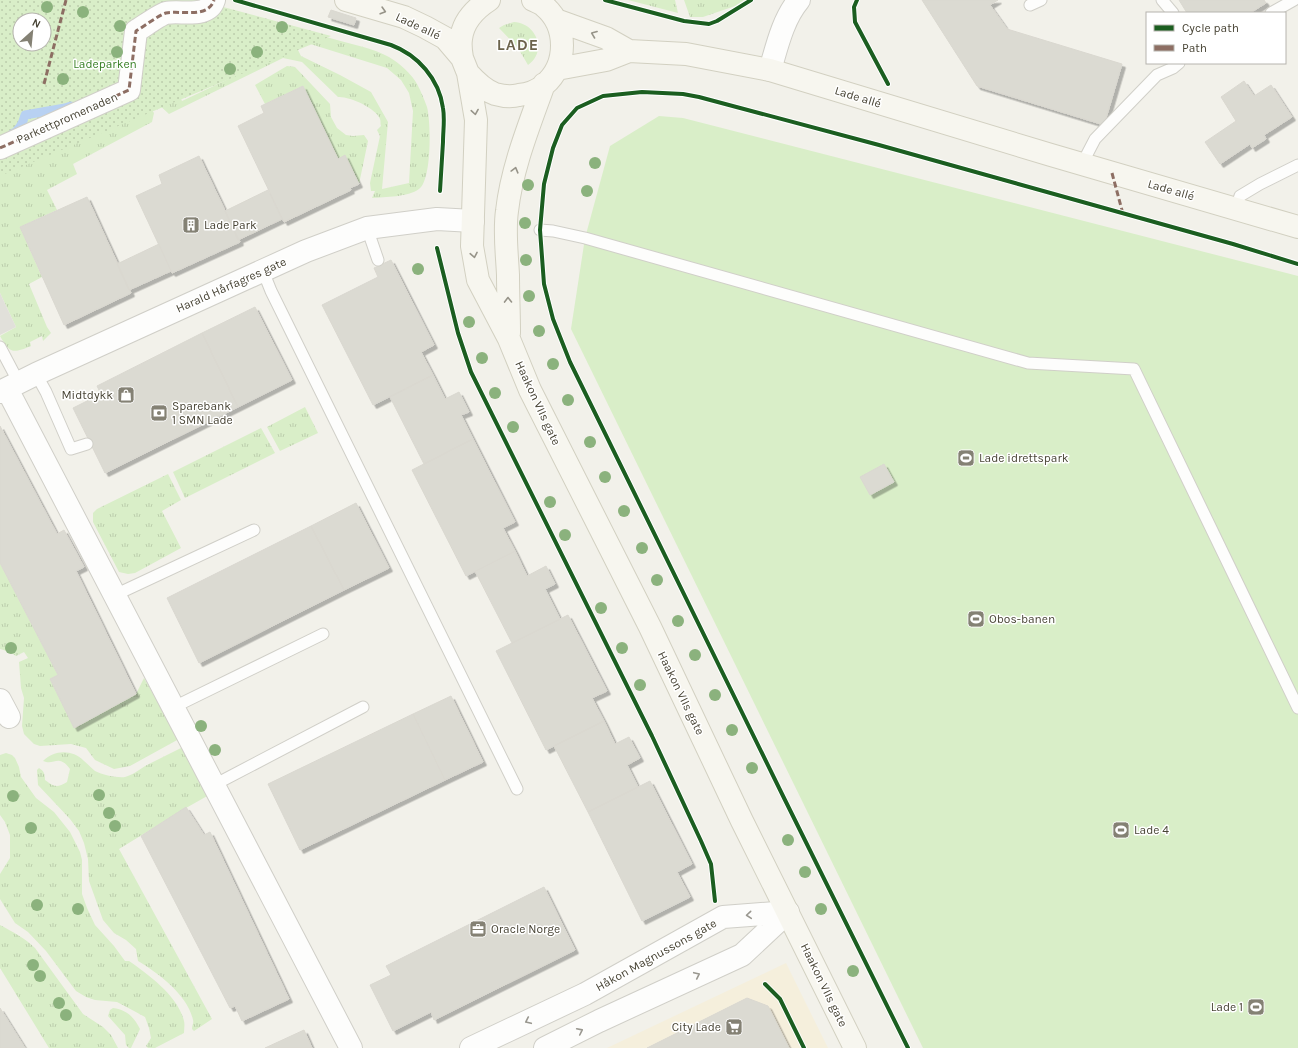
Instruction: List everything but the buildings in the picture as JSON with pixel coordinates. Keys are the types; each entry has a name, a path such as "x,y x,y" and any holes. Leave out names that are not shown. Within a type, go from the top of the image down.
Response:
{"main road":[{"name":"Lade allé","path":"346,0 404,17 445,38 480,86 495,94 512,96 529,93 551,77 606,60 629,51 686,54 770,70 1298,227"},
{"path":"465,66 461,39 466,22 478,7 489,0"},
{"name":"Lade allé","path":"533,0 544,6 556,20 562,36 562,53 551,77"},
{"name":"Lade allé","path":"556,20 606,38 629,51"},
{"name":"Haakon VIIs gate","path":"465,66 476,120 472,246 478,280 509,338 530,390 650,627 742,821 855,1048"},
{"name":"Haakon VIIs gate","path":"509,338 508,274 505,239 507,211 512,182 523,142 551,77"}],"street":[{"name":"Parkettpromenaden","path":"0,148 129,90 136,31 165,13 204,12 213,4 214,0"},
{"path":"770,70 779,41 792,9 799,0"},
{"name":"Harald Hårfagres gate","path":"15,384 306,251 367,228 443,219 473,221"},
{"path":"15,384 115,596 351,1048"},
{"path":"545,1048 599,1021 742,955 788,912"},
{"name":"Håkon Magnussons gate","path":"471,1048 584,994 723,917 788,912"}],"lane":[{"path":"1030,5 1041,0"},
{"path":"1162,0 1172,12"},
{"path":"1273,12 1294,0"},
{"path":"1082,164 1095,140 1157,75 1173,68 1178,64"},
{"path":"1236,209 1240,196 1298,165"},
{"path":"367,228 378,260"},
{"path":"540,230 553,231 585,238 1028,363 1134,369 1298,708"},
{"path":"263,271 517,789"},
{"path":"0,347 15,384 46,392 71,449 87,444"},
{"path":"115,596 254,530"},
{"path":"174,707 323,634"},
{"path":"214,785 363,707"}],"shaded area":[{"path":"0,293 16,327 0,335"},
{"path":"786,963 828,1048 607,1048"}],"green space":[{"name":"Ladeparken","path":"0,0 197,0 331,36 0,176"},
{"path":"628,0 675,0 678,13"},
{"path":"684,0 744,0 735,6 703,17 690,17"},
{"path":"270,20 377,51 389,57 409,73 415,80 424,98 427,107 429,124 430,137 428,163 423,183 419,189 409,194 372,198 375,191 371,191 370,183 380,136 377,130 381,126 380,119 368,107 349,98 338,97 302,62 283,58 169,114 157,103 178,92 182,101 256,66 268,31","holes":["304,42 387,68 401,80 409,93 413,111 409,183 382,189 388,122 371,92 301,56 296,46"]},
{"path":"514,22 528,27 537,39 537,53 528,65 518,48 499,28"},
{"path":"287,66 295,67 330,104 331,117 337,128 346,135 364,135 368,141 359,184 344,156 338,159 303,86 265,104 255,85"},
{"path":"145,101 154,113 152,122 73,164 77,174 47,190 57,210 20,227 42,277 29,284 51,333 43,341 42,336 30,342 31,346 15,351 9,349 0,336 16,327 0,293 0,164"},
{"name":"Lade idrettspark","path":"659,116 683,118 1298,276 1298,1048 923,1048 571,329 585,238 610,146"},
{"path":"305,407 318,433 280,451 267,427"},
{"path":"261,428 275,453 185,498 173,472"},
{"path":"168,474 181,500 162,511 181,548 135,573 128,574 119,572 93,522 93,513 97,509"},
{"path":"0,563 58,675 50,679 74,727 136,694 144,678 179,739 130,766 114,769 95,760 86,748 71,744 40,746 34,744 24,734 22,726 24,698 21,688 19,662 28,658 24,652 16,656 10,652 0,649"},
{"path":"183,747 209,795 119,849 212,1019 194,1031 192,1029 193,1021 190,1011 179,994 163,978 138,961 136,949 126,940 114,933 103,920 89,881 88,859 79,831 70,819 38,785 37,770 39,768 42,770 45,780 53,785 58,786 67,782 70,769 66,764 59,761 43,761 47,757 63,752 74,754 95,771 114,777 125,777"},
{"path":"6,753 15,758 21,777 36,798 54,812 70,832 80,852 82,860 82,894 95,925 125,961 129,961 154,980 176,1003 184,1022 184,1033 155,1048 148,1048 146,1046 151,1038 145,1017 117,1002 95,1000 76,991 46,951 28,932 15,923 0,899 0,874 10,858 10,835 5,822 0,815 0,755"},
{"path":"0,925 23,938 35,948 83,1014 103,1027 111,1035 118,1048 49,1048 0,968"},
{"path":"113,1008 122,1010 130,1015 140,1029 131,1048 126,1045 125,1035 108,1016 110,1010"}],"waterway":[{"path":"12,134 21,126 25,115 71,106"}],"marked path":[{"path":"44,84 66,0"},
{"path":"0,148 129,90 136,31 166,13 200,12 206,10 211,6 214,0"},
{"path":"1112,173 1123,214"}],"cycle path":[{"path":"235,0 391,45 410,55 426,69 441,97 444,116 440,191"},
{"path":"605,0 684,21 709,24 717,21 751,0"},
{"path":"857,0 854,7 855,22 888,84"},
{"path":"908,1048 570,362 553,319 544,284 540,230 544,184 553,148 562,125 577,108 603,96 642,92 683,94 699,97 879,145 1233,244 1298,264"},
{"path":"437,248 458,333 471,372 652,736 701,841 711,864 715,901"},
{"path":"765,984 780,999 804,1048"}],"place":[{"name":"Lade Park","path":"191,225"},
{"name":"Midtdykk","path":"126,395"},
{"name":"Sparebank 1 SMN Lade","path":"159,413"},
{"name":"Lade idrettspark","path":"966,458"},
{"name":"Obos-banen","path":"976,619"},
{"name":"Lade 4","path":"1121,830"},
{"name":"Oracle Norge","path":"478,929"},
{"name":"Lade 1","path":"1256,1007"},
{"name":"City Lade","path":"734,1027"}],"district":[{"name":"LADE","path":"518,44"}]}
